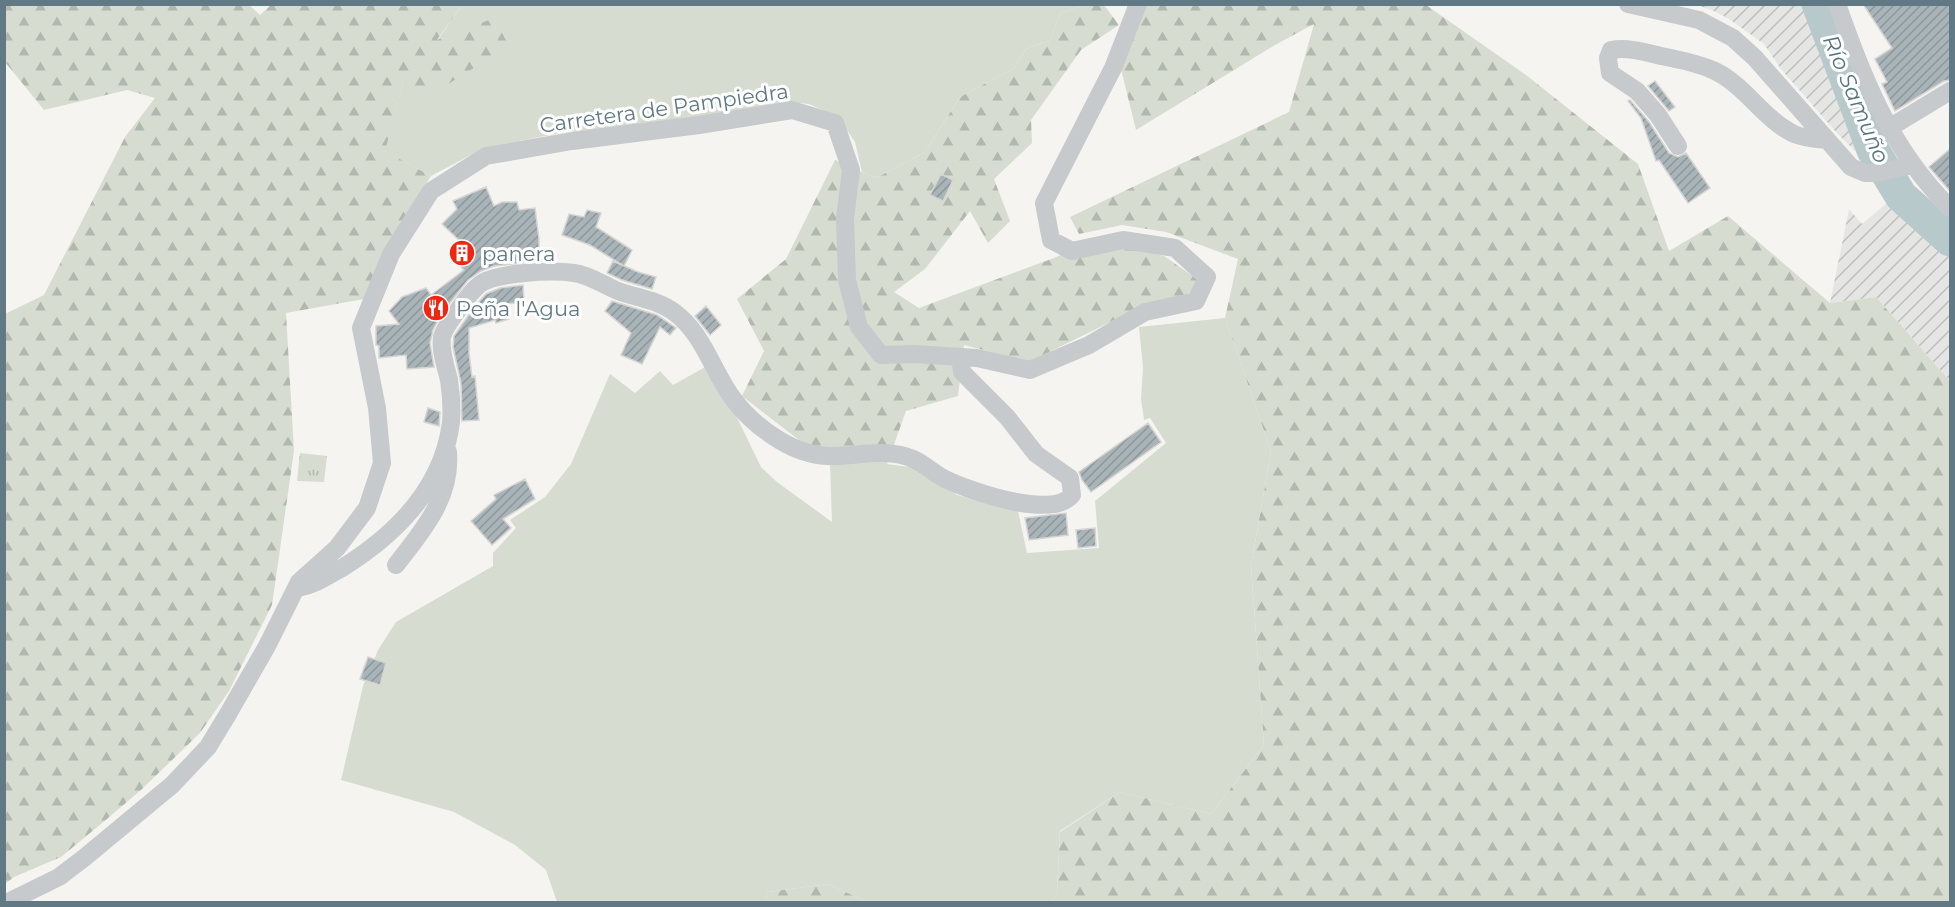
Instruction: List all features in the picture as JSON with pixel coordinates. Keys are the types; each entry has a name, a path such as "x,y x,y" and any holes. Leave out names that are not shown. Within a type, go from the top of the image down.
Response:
{"street":[{"name":"Carretera de Pampiedra","path":"8,903 59,877 84,858 172,785 208,747 267,646 299,582 337,548 368,508 382,463 378,408 361,328 391,254 431,191 486,156 572,141 699,125 792,110 835,123 851,170 845,219 848,280 859,327 881,355 914,354 977,358 1030,370 1089,345 1145,312 1196,301 1207,277 1175,248 1123,240 1072,251 1051,240 1044,203 1113,68 1138,4"},
{"path":"1628,4 1699,20 1733,38 1755,57 1851,167 1865,173 1906,167"},
{"path":"1837,4 1883,119 1906,167 1950,208"},
{"path":"1677,146 1658,115 1637,91 1610,73 1608,58 1611,50 1642,51 1714,70 1740,88 1761,111 1794,134 1826,140"},
{"path":"1889,128 1950,91"},
{"path":"296,589 312,585 370,549 400,523 424,493 435,474 447,442 452,408 449,377 444,365 442,338 445,328 479,285 489,280 538,271 573,273 584,275 617,290 660,304 674,312 696,333 733,399 761,427 804,452 827,456 887,452 900,454 923,464 940,477 978,492 1046,506 1068,500 1072,495 1070,478 1036,454 1006,417 962,372 960,357"},
{"path":"396,565 432,516 443,495 449,464 447,442"}],"shaded area":[{"path":"1697,5 1810,5 1867,158 1860,156 1836,132 1780,68 1764,44 1729,19"},
{"path":"1893,198 1950,249 1950,381 1876,297 1830,303 1849,209 1862,224"}],"green space":[{"path":"248,4 260,15 272,4 462,5 437,40 494,18 509,46 437,91 403,84 385,151 431,176 384,252 364,299 286,313 294,451 272,605 229,691 200,733 141,790 61,857 14,877 5,884 5,314 44,295 125,137 155,98 127,90 44,110 5,62 4,5"},
{"path":"462,5 1083,5 1060,14 1050,40 1026,49 1014,68 960,97 925,152 876,178 862,172 855,142 838,117 809,104 787,102 657,124 560,133 484,148 431,176 384,151 403,84"},
{"path":"1083,5 1104,5 1119,25 1081,50 1031,120 1032,143 994,179 1010,221 988,243 970,211 925,269 894,292 919,308 1054,258 1098,238 1164,256 1197,279 1190,295 1143,306 1029,362 964,345 958,396 906,411 887,464 830,464 742,396 764,351 737,299 786,259 835,160 876,178 925,152 960,97 1014,68 1026,49 1050,40 1060,14"},
{"path":"1147,5 1426,5 1526,75 1638,164 1669,251 1728,216 1830,303 1876,297 1950,381 1950,902 1051,902 1057,894 1060,832 1120,792 1211,814 1264,745 1251,566 1271,451 1225,318 1238,259 1166,232 1122,225 1079,234 1070,217 1289,112 1314,24 1275,45 1136,130 1121,69"},
{"path":"1225,318 1271,451 1251,566 1264,745 1211,814 1120,792 1060,831 1057,894 1051,902 867,902 828,884 768,892 765,902 557,902 546,870 515,845 454,812 341,780 363,686 378,650 396,622 493,566 493,553 516,528 510,520 545,497 571,464 610,374 635,393 660,371 673,385 707,366 731,405 761,467 777,482 832,522 830,464 887,464 917,468 957,495 1018,511 1027,553 1099,548 1095,501 1166,443 1150,418 1144,420 1141,399 1143,368 1139,327"},
{"path":"300,453 327,456 324,482 297,481"},
{"path":"828,884 867,902 765,902 768,892"}],"building":[{"path":"1863,4 1950,4 1950,80 1944,81 1895,111 1882,84 1887,82 1875,59 1892,48"},
{"path":"1655,81 1675,107 1669,111 1648,86"},
{"path":"1630,100 1649,122 1669,153 1678,157 1686,153 1710,188 1688,203 1659,160 1656,161 1641,118 1628,101"},
{"path":"1950,149 1950,191 1929,167"},
{"path":"941,174 953,180 943,201 930,195"},
{"path":"486,187 494,206 502,202 517,202 519,210 535,208 539,261 494,266 468,280 442,313 433,330 430,343 434,367 407,369 406,355 379,358 376,326 399,324 389,311 402,297 426,288 431,295 464,270 449,255 462,243 442,224 457,209 453,201"},
{"path":"587,210 601,213 596,227 632,250 624,266 590,245 562,235 569,214 584,217"},
{"path":"613,261 656,277 652,289 607,273"},
{"path":"523,285 524,302 506,304 509,319 496,323 495,320 469,328 469,353 472,377 475,376 479,420 462,421 461,383 453,347 454,336 486,294 500,288"},
{"path":"612,301 657,315 676,328 670,335 660,327 642,364 621,355 631,333 605,311"},
{"path":"706,306 721,325 710,335 695,316"},
{"path":"428,408 440,412 439,426 424,422"},
{"path":"1148,423 1161,442 1091,492 1079,472"},
{"path":"525,479 535,499 503,519 511,528 492,545 471,521 496,499 494,495"},
{"path":"1066,513 1068,535 1029,540 1025,518"},
{"path":"1095,528 1096,546 1078,548 1076,530"},
{"path":"368,657 386,663 380,685 360,679"}],"waterway":[{"name":"Río Samuño","path":"1818,4 1873,150 1901,196 1950,240"}],"place":[{"name":"panera","path":"462,253"},
{"name":"Peña l'Agua","path":"436,308"}]}
